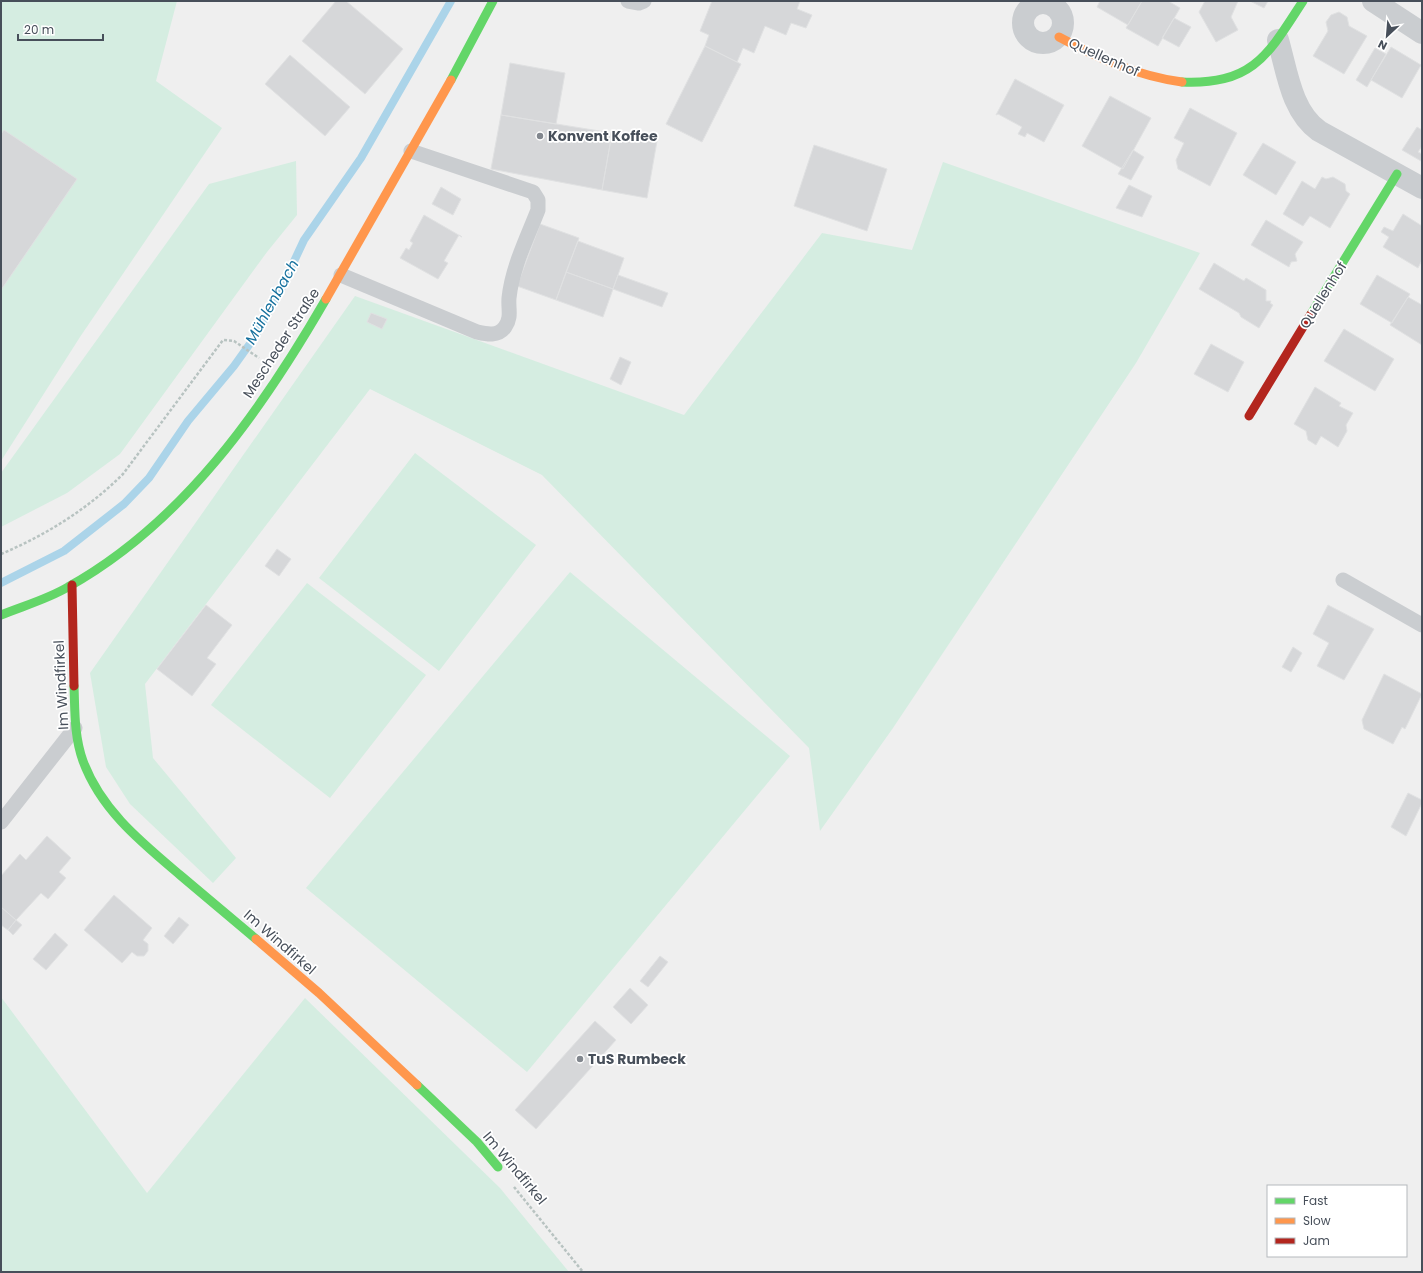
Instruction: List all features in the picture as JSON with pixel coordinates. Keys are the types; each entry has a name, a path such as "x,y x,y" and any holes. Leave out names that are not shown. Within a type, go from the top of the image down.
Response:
{"street":[{"name":"Mescheder Straße","path":"1,615 39,601 72,585 120,554 167,514 235,437 280,372 341,276 462,60 493,1"},
{"name":"Quellenhof","path":"1060,37 1120,67 1151,77 1179,83 1196,84 1219,80 1250,68 1262,58 1278,40 1303,1"},
{"path":"1373,1 1422,33"},
{"path":"1278,40 1294,95 1308,124 1422,188"},
{"name":"Quellenhof","path":"1249,416 1397,174"},
{"name":"Im Windfirkel","path":"72,585 75,728 83,760 93,783 109,807 130,832 319,994 477,1142 498,1167"}],"lane":[{"path":"628,1 639,3 644,1"},
{"path":"341,276 476,332 493,335 504,329 510,315 508,299 514,274 538,210 538,200 533,192 411,151"},
{"path":"1343,580 1422,625"},
{"path":"1,822 75,728"}],"path":[{"path":"1,554 32,541 90,504 106,491 123,474 182,398 223,340 234,341 256,356"},
{"name":"Im Windfirkel","path":"498,1167 583,1272"}],"green space":[{"path":"1,1 177,1 156,81 222,128 80,337 1,461"},
{"path":"296,161 297,215 267,252 120,454 67,493 1,527 1,473 209,184"},
{"path":"943,162 1200,253 1136,363 893,728 820,831 809,748 542,475 370,389 145,684 153,758 236,858 213,883 130,804 106,767 90,673 355,296 684,415 822,233 912,250"},
{"path":"415,453 536,545 439,671 319,578"},
{"path":"570,572 790,756 527,1072 306,888"},
{"path":"307,583 426,675 330,798 211,705"},
{"path":"1,997 147,1193 305,998 500,1188 569,1272 1,1272"}],"building":[{"path":"336,1 346,1 403,49 365,94 302,41"},
{"path":"712,1 800,1 797,9 812,15 806,28 791,23 786,35 765,26 754,53 743,48 737,62 705,46 709,35 700,31"},
{"path":"1100,1 1142,1 1128,25 1097,7"},
{"path":"1142,1 1168,1 1180,8 1158,46 1126,28"},
{"path":"1205,1 1238,1 1231,17 1238,30 1216,42 1199,12"},
{"path":"1250,1 1268,1 1264,8"},
{"path":"1339,12 1347,17 1349,26 1367,36 1344,74 1313,56 1328,31 1326,22 1331,15"},
{"path":"1174,18 1191,27 1179,47 1162,38"},
{"path":"705,46 741,64 702,142 666,124"},
{"path":"1391,47 1421,65 1402,98 1371,80"},
{"path":"1375,48 1386,54 1367,87 1356,80"},
{"path":"290,55 350,107 325,136 265,84"},
{"path":"510,63 565,73 556,124 501,115"},
{"path":"1015,79 1064,105 1044,142 1027,133 1025,137 1018,134 1022,127 998,114 996,115"},
{"path":"1110,96 1151,118 1123,169 1082,146"},
{"path":"1190,108 1237,133 1210,186 1178,169 1176,160 1184,143 1174,138"},
{"path":"501,115 612,133 602,190 491,169"},
{"path":"1417,127 1422,130 1422,146 1418,152 1422,154 1421,161 1402,150"},
{"path":"4,130 77,179 1,290 1,134"},
{"path":"612,133 657,141 647,198 602,190"},
{"path":"1263,143 1296,162 1276,195 1243,175"},
{"path":"814,145 887,169 867,231 794,206"},
{"path":"1133,150 1144,157 1131,180 1118,174"},
{"path":"1322,177 1326,179 1333,177 1345,184 1346,191 1350,194 1330,228 1310,216 1303,226 1283,214 1302,181 1315,189"},
{"path":"1129,185 1152,196 1142,217 1116,208"},
{"path":"441,187 461,199 453,215 432,204"},
{"path":"1403,214 1422,226 1422,260 1418,268 1383,247 1389,237 1381,232 1384,227 1393,231"},
{"path":"424,215 459,235 444,261 448,263 438,279 400,258 406,248 409,250 413,243 410,241"},
{"path":"1266,220 1303,242 1295,254 1297,261 1291,262 1289,267 1251,245"},
{"path":"540,224 579,238 556,300 517,286"},
{"path":"578,241 624,258 613,289 566,272"},
{"path":"1214,263 1244,281 1246,278 1266,290 1266,301 1271,301 1270,303 1273,305 1259,328 1241,317 1239,313 1199,289"},
{"path":"566,272 613,289 603,317 556,300"},
{"path":"618,275 668,293 662,307 613,289"},
{"path":"1377,275 1410,294 1392,323 1360,304"},
{"path":"1408,297 1422,305 1422,345 1390,325"},
{"path":"371,313 387,319 382,329 367,322"},
{"path":"1344,329 1394,359 1375,391 1324,361"},
{"path":"1211,344 1244,362 1228,392 1194,374"},
{"path":"620,357 631,362 621,385 610,379"},
{"path":"1315,387 1341,403 1339,406 1353,413 1346,425 1347,431 1338,447 1321,436 1316,445 1308,440 1306,431 1294,424"},
{"path":"277,549 291,559 279,576 265,566"},
{"path":"206,605 232,625 207,658 216,664 192,696 157,669"},
{"path":"1328,605 1374,629 1344,680 1317,666 1329,643 1313,634"},
{"path":"1293,647 1302,653 1291,672 1282,667"},
{"path":"1384,674 1422,694 1405,729 1402,727 1393,744 1364,729 1362,720"},
{"path":"1408,793 1422,800 1422,803 1406,836 1391,827"},
{"path":"47,836 71,858 59,872 66,878 48,899 41,893 16,920 1,907 1,876 20,854 26,860"},
{"path":"114,895 152,928 143,940 148,944 148,951 144,956 137,956 132,952 122,963 84,930"},
{"path":"1,907 16,920 8,930 1,925"},
{"path":"179,917 189,925 173,944 164,936"},
{"path":"16,920 22,925 13,935 8,930"},
{"path":"55,933 68,945 46,970 33,959"},
{"path":"660,956 668,962 648,987 640,981"},
{"path":"630,988 648,1005 631,1024 613,1007"},
{"name":"TuS Rumbeck","path":"595,1021 616,1040 536,1129 515,1110"}],"waterway":[{"name":"Mühlenbach","path":"1,583 64,551 124,504 149,478 188,421 234,366 254,338 282,287 304,240 361,158 451,1"}],"traffic: fast":[{"path":"451,80 493,1"},
{"path":"1182,82 1206,82 1226,78 1242,72 1256,63 1279,37 1303,1"},
{"path":"1311,314 1397,174"},
{"path":"1,615 44,599 68,587 109,561 148,531 183,497 216,461 247,422 275,382 326,299"},
{"path":"74,686 76,724 80,752 91,779 100,795 124,824 165,863 256,939"},
{"path":"417,1085 477,1142 498,1167"}],"traffic: slow":[{"path":"1059,37 1103,59 1134,71 1182,82"},
{"path":"326,299 451,80"},
{"path":"256,939 319,993 417,1085"}],"traffic: jam":[{"path":"1249,416 1311,314"},
{"path":"72,585 74,686"}],"place":[{"name":"Konvent Koffee","path":"540,136"},
{"name":"TuS Rumbeck","path":"580,1059"}]}
